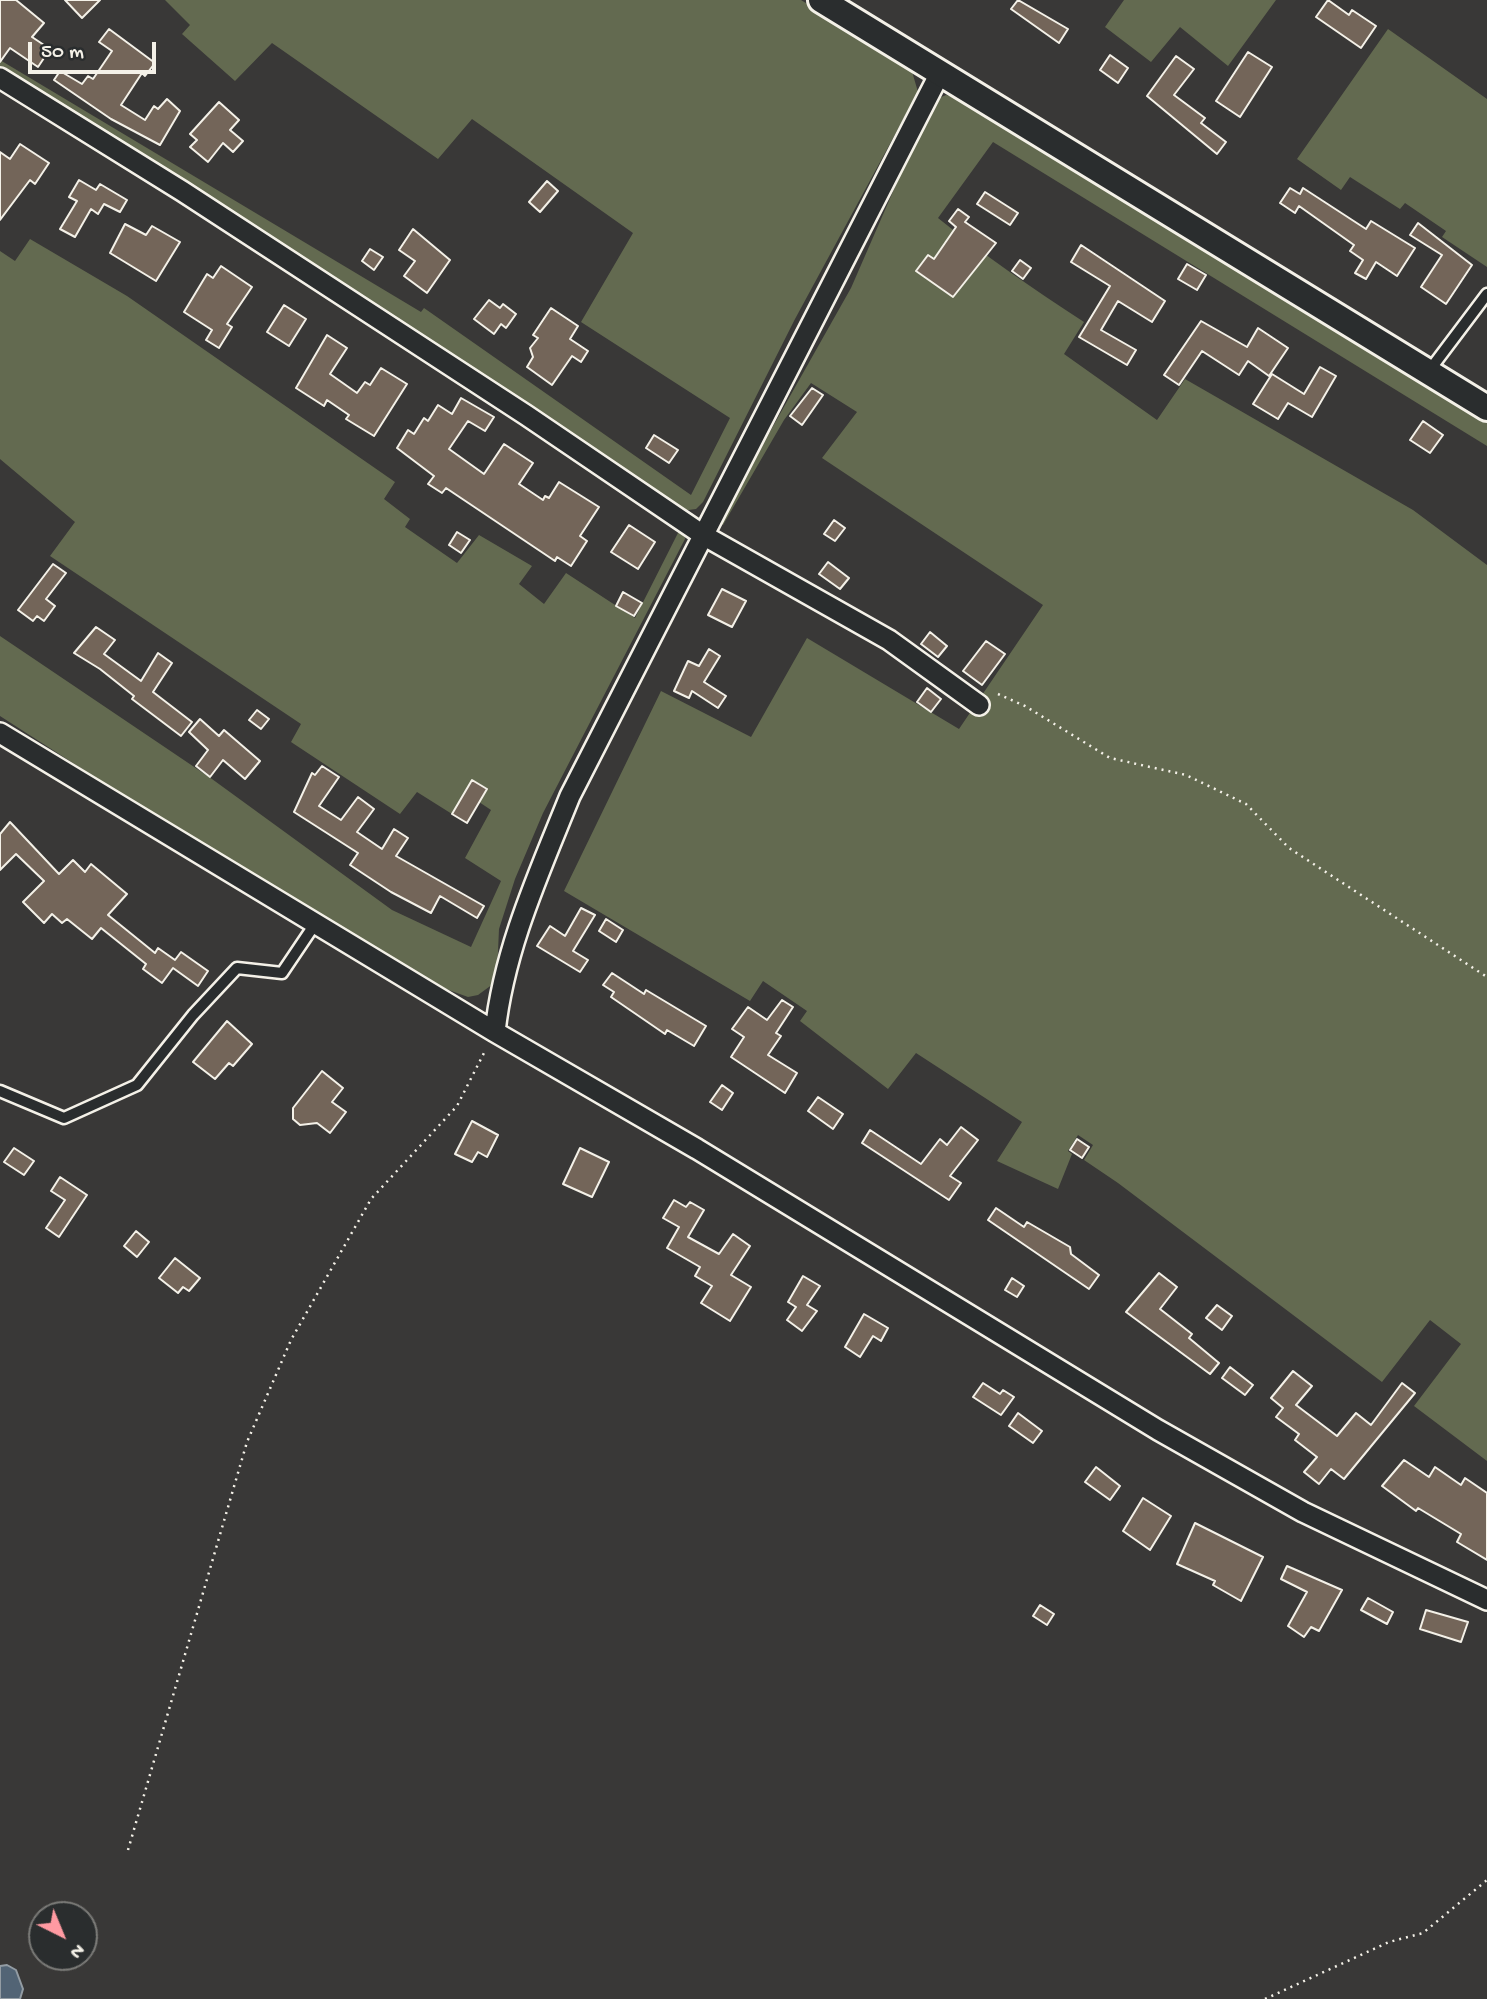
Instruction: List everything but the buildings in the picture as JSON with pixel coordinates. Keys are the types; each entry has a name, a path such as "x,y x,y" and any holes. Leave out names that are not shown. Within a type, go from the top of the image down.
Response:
{"street":[{"path":"823,0 1487,408"},
{"path":"495,1032 500,988 521,919 570,796 940,73"},
{"path":"0,78 182,191 526,415 703,535 889,639 979,705"},
{"path":"0,733 495,1032 697,1149 1158,1430 1303,1512 1487,1600"}],"lane":[{"path":"1429,372 1487,295"},
{"path":"0,1091 64,1118 137,1085 193,1015 237,968 282,973 315,924"}],"path":[{"path":"998,694 1026,706 1110,758 1186,775 1246,804 1289,848 1487,977"},
{"path":"128,1850 247,1442 291,1340 371,1199 457,1106 495,1032"},
{"path":"1265,1999 1389,1942 1423,1933 1487,1880"}],"green space":[{"path":"165,0 801,0 911,68 918,92 795,319 703,502 696,509 681,511 367,298 0,71 0,60 421,312 424,308 691,495 730,418 581,322 633,233 472,119 438,159 272,43 235,81 182,34 190,25"},
{"path":"1124,0 1276,0 1228,66 1180,27 1151,62 1105,27"},
{"path":"1388,29 1487,99 1487,267 1442,237 1446,231 1405,203 1400,209 1350,177 1341,190 1297,159"},
{"path":"946,95 957,98 1316,320 1487,420 1487,446 993,142 938,218 1009,272 1084,322 1064,354 1157,420 1185,379 1413,510 1487,565 1487,1461 1414,1406 1461,1344 1430,1320 1382,1382 1084,1160 1093,1145 1078,1135 1068,1151 1072,1154 1058,1189 997,1161 1022,1122 916,1053 888,1089 800,1021 807,1011 763,981 750,1001 564,891 661,691 751,737 807,638 959,729 1043,605 822,458 857,412 811,383 784,420 723,525 719,522 851,288 922,125 937,99"},
{"path":"30,239 127,296 395,482 384,499 410,519 405,527 457,563 479,535 532,566 519,584 544,604 566,573 635,618 680,529 684,531 685,539 543,813 515,879 499,929 497,974 493,984 478,995 468,997 446,989 121,794 0,716 0,636 212,779 392,910 471,947 501,881 465,858 491,810 479,802 487,788 472,780 452,814 417,792 400,814 291,742 301,724 50,556 75,522 0,459 0,251 15,261"}],"water":[{"path":"7,1965 16,1970 23,1989 20,1999 0,1999 0,1966"}]}
